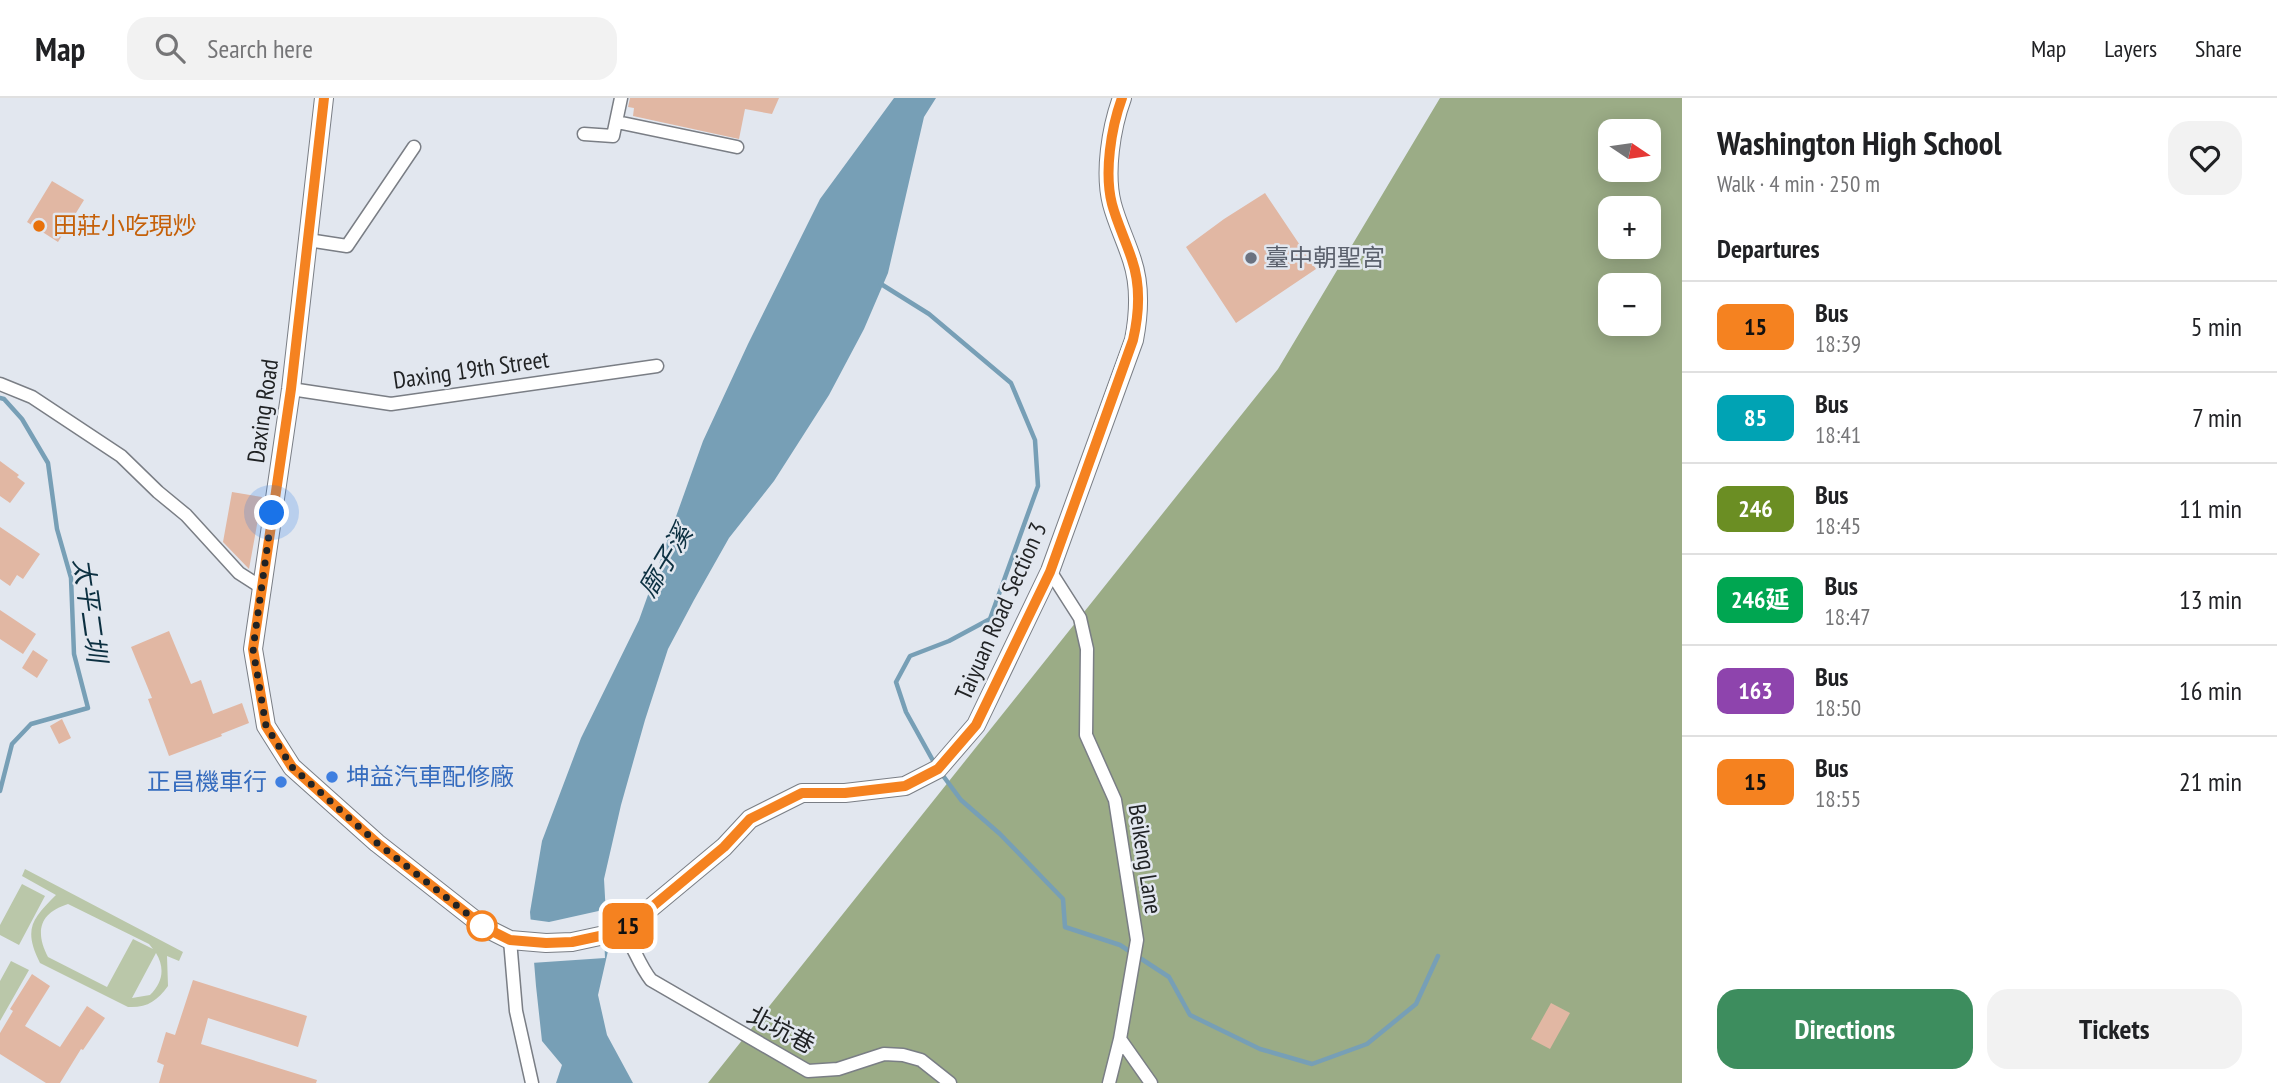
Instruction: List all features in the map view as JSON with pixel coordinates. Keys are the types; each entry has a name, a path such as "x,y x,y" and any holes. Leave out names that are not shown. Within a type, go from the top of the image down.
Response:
{"main road":[{"name":"Daxing Road","path":"324,98 291,389 253,649 266,726 292,767 377,843 484,927 516,940"},
{"name":"Taiyuan Road Section 3","path":"618,932 724,847 750,819 802,793 845,793 905,786 941,765 976,725 1050,572 1127,359 1137,323 1139,306 1133,262 1111,202 1110,140 1122,98"},
{"path":"516,940 572,942 618,932"}],"street":[{"path":"584,134 612,136 621,98"},
{"path":"617,122 737,147"},
{"path":"308,240 347,246 414,147"},
{"name":"Daxing 19th Street","path":"291,389 391,404 657,366"},
{"path":"0,384 32,397 121,456 186,515 239,573 261,587"},
{"name":"Beikeng Lane","path":"1050,572 1080,618 1087,649 1086,735 1115,800 1137,940 1120,1038 1109,1083"},
{"name":"北坑巷","path":"618,932 633,946 638,963 651,980 808,1071 838,1069 884,1054 903,1055 920,1060 950,1083"},
{"path":"516,940 516,1011 532,1083"},
{"path":"1120,1038 1151,1083"}],"green space":[{"path":"1440,98 1682,98 1682,1083 708,1083 1278,369"},
{"path":"25,869 183,952 179,961 167,956 168,986 156,1000 146,1005 128,1007 40,963 31,933 36,918 56,895 22,876","holes":["68,904 149,944 153,949 133,939 107,987 48,957 42,939 42,924 51,913","156,953 161,964 158,985 150,995 132,998"]},
{"path":"22,884 45,896 19,945 0,935 0,925"},
{"path":"11,961 29,970 0,1021 0,981"}],"water":[{"name":"廍子溪","path":"894,98 936,98 924,117 888,273 864,329 829,395 774,481 729,538 668,649 621,805 604,879 608,951 598,995 607,1035 633,1083 556,1083 562,1065 542,1041 530,912 542,841 581,738 639,620 703,441 748,344 820,199"}],"pier":[{"path":"603,910 605,958 531,963 527,919 549,922"}],"building":[{"path":"630,98 779,98 772,114 745,109 739,139 633,116 634,108 628,107"},
{"path":"52,181 84,200 58,242 27,222"},
{"name":"臺中朝聖宮","path":"1265,193 1316,269 1236,323 1186,247"},
{"path":"0,461 25,483 10,503 0,496"},
{"path":"232,492 262,497 249,569 223,542"},
{"path":"0,527 40,554 23,579 17,575 10,586 0,579"},
{"path":"0,610 36,634 23,654 0,639"},
{"path":"169,631 191,684 201,680 213,714 242,703 249,723 169,756 148,699 152,698 131,647"},
{"path":"33,650 48,660 37,678 22,668"},
{"path":"62,719 71,738 59,744 50,726"},
{"path":"32,974 50,986 25,1026 60,1047 87,1006 105,1018 60,1083 46,1083 0,1054 0,1033 13,1011 10,1009"},
{"path":"193,980 307,1016 298,1047 208,1018 201,1044 317,1080 316,1083 159,1083 164,1065 157,1062 166,1032 175,1035"},
{"path":"1551,1003 1570,1013 1550,1049 1531,1039"}],"waterway":[{"path":"881,284 929,314 1011,383 1035,440 1038,486 990,619 949,641 910,656 896,682 906,712 936,766"},
{"name":"太平二圳","path":"0,398 22,419 48,463 57,529 71,578 74,654 88,708 31,724 12,744 0,791"},
{"path":"941,773 961,800 1000,834 1063,899 1065,927 1120,945 1169,977 1190,1015 1260,1049 1312,1064 1367,1044 1416,1004 1438,956"}],"bus line":[{"name":"15","path":"324,98 291,389 253,649 266,726 292,767 377,843 437,891 484,927 510,940 546,943 588,940 623,931 724,847 750,819 802,793 845,793 905,786 938,769 976,725 1050,572 1137,323 1138,290 1133,262 1111,202 1110,140 1122,98"}],"place":[{"name":"田莊小吃現炒","path":"39,226"},
{"name":"臺中朝聖宮","path":"1251,258"},
{"name":"坤益汽車配修廠","path":"332,777"},
{"name":"正昌機車行","path":"281,782"}],"route":[{"path":"272,513 253,649 266,726 292,767 377,843 484,927 482,926"}]}
